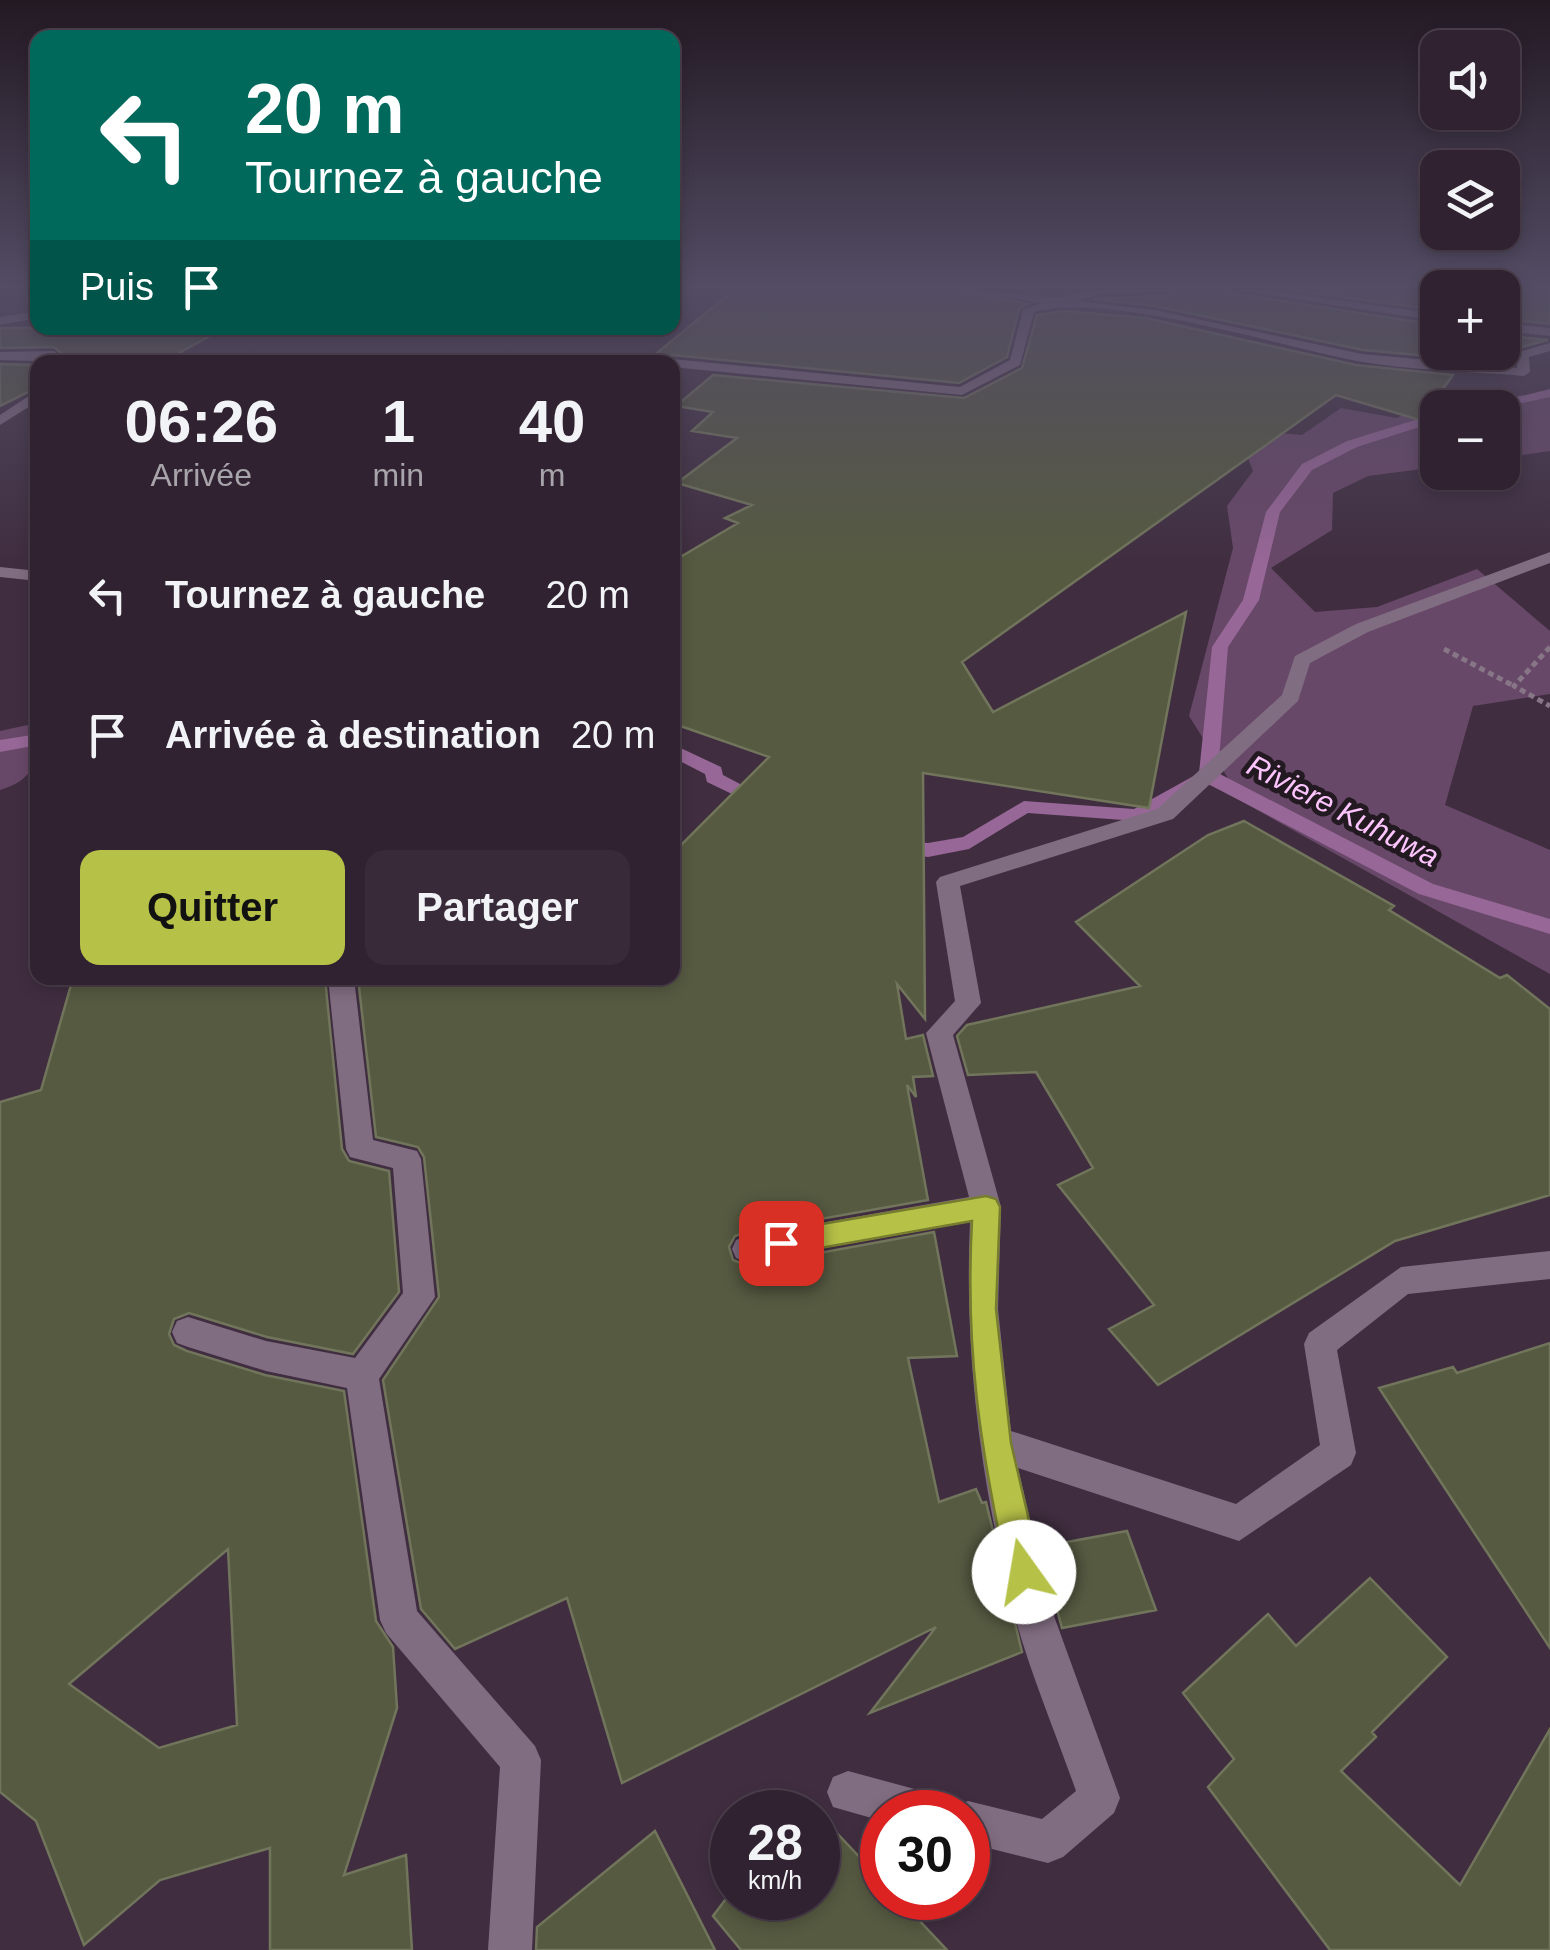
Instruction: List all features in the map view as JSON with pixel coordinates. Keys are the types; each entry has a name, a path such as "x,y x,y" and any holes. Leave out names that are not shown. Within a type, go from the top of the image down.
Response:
{"street":[{"path":"848,380 962,391 982,380"},
{"path":"0,421 30,400"},
{"path":"990,1828 1048,1842 1099,1798 1031,1604 995,1443 982,1309 986,1207 939,1033 968,1003 948,882 1165,814 1290,697 1302,660 1362,628 1550,557"},
{"path":"0,572 30,575"},
{"path":"342,985 360,1149 407,1158 419,1296 362,1375 399,1620 521,1760 510,1950"},
{"path":"747,1249 986,1207"},
{"path":"995,1443 1238,1523 1338,1453 1320,1344 1401,1281 1550,1264"},
{"path":"188,1332 266,1356 362,1375"},
{"path":"848,1792 860,1795"}],"path":[{"path":"1550,647 1514,686 1550,706"}],"shaded area":[{"path":"1550,393 1550,451 1520,455 1520,395"},
{"path":"1420,404 1420,469 1368,476 1333,493 1332,530 1271,568 1315,612 1377,607 1477,569 1550,631 1550,694 1473,706 1445,805 1550,850 1550,974 1243,802 1189,716 1233,548 1227,506 1253,471 1248,458 1207,437 1219,428 1302,435 1341,408 1397,418"},
{"path":"30,725 30,770 22,780 0,790 0,731"}],"building":[{"path":"0,380 30,380 30,391 0,406"},
{"path":"707,380 768,380 964,398 999,380 1449,380 1442,390 1420,390 1420,420 1336,395 962,662 993,712 1186,612 1149,808 923,773 925,1019 897,984 906,1039 923,1035 933,1076 913,1077 916,1097 907,1085 928,1200 746,1232 735,1236 729,1247 733,1260 748,1266 934,1232 957,1356 908,1358 939,1502 976,1489 982,1503 986,1502 1022,1652 870,1713 936,1627 622,1783 567,1598 455,1649 421,1609 383,1380 439,1297 424,1157 418,1147 376,1137 359,985 680,985 680,846 769,757 680,726 680,557 738,523 725,518 752,505 680,484 737,438 692,431 713,412 680,407 680,403"},
{"path":"1244,821 1394,906 1389,910 1500,978 1507,975 1550,1009 1550,1195 1395,1241 1158,1385 1109,1329 1154,1305 1058,1185 1093,1168 1036,1072 968,1075 957,1036 967,1025 1140,986 1076,922 1208,835"},
{"path":"71,985 326,985 342,1149 349,1161 389,1171 399,1292 353,1354 267,1337 189,1313 174,1319 169,1334 174,1345 187,1351 265,1375 344,1391 376,1621 393,1647 397,1708 344,1875 406,1855 412,1950 270,1950 270,1848 160,1880 84,1945 36,1821 0,1792 0,1102 41,1090","holes":["228,1549 237,1725 159,1748 69,1684"]},
{"path":"1550,1343 1550,1648 1379,1388 1453,1367 1457,1373"},
{"path":"1127,1531 1156,1610 1062,1628 1040,1547"},
{"path":"1370,1578 1447,1657 1372,1732 1376,1737 1341,1771 1460,1885 1550,1729 1550,1950 1330,1950 1208,1787 1234,1759 1183,1693 1268,1614 1296,1646"},
{"path":"655,1831 715,1950 536,1950 537,1927"},
{"path":"840,1836 860,1858 860,1920 919,1920 947,1950 741,1950 716,1920 840,1920"}],"waterway":[{"path":"1520,400 1550,393"},
{"path":"1208,776 1220,647 1251,600 1273,512 1307,467 1352,444 1420,423"},
{"name":"Riviere Kuhuwa","path":"0,746 30,740"},
{"name":"Riviere Kuhuwa","path":"680,753 714,771 714,778 764,802"},
{"name":"Riviere Kuhuwa","path":"893,846 928,850 969,843 1024,807 1137,815 1208,776"},
{"name":"Riviere Kuhuwa","path":"1208,776 1426,889 1550,927"}],"route":[{"path":"781,1243 986,1207 982,1309 995,1443 1024,1572"}]}
